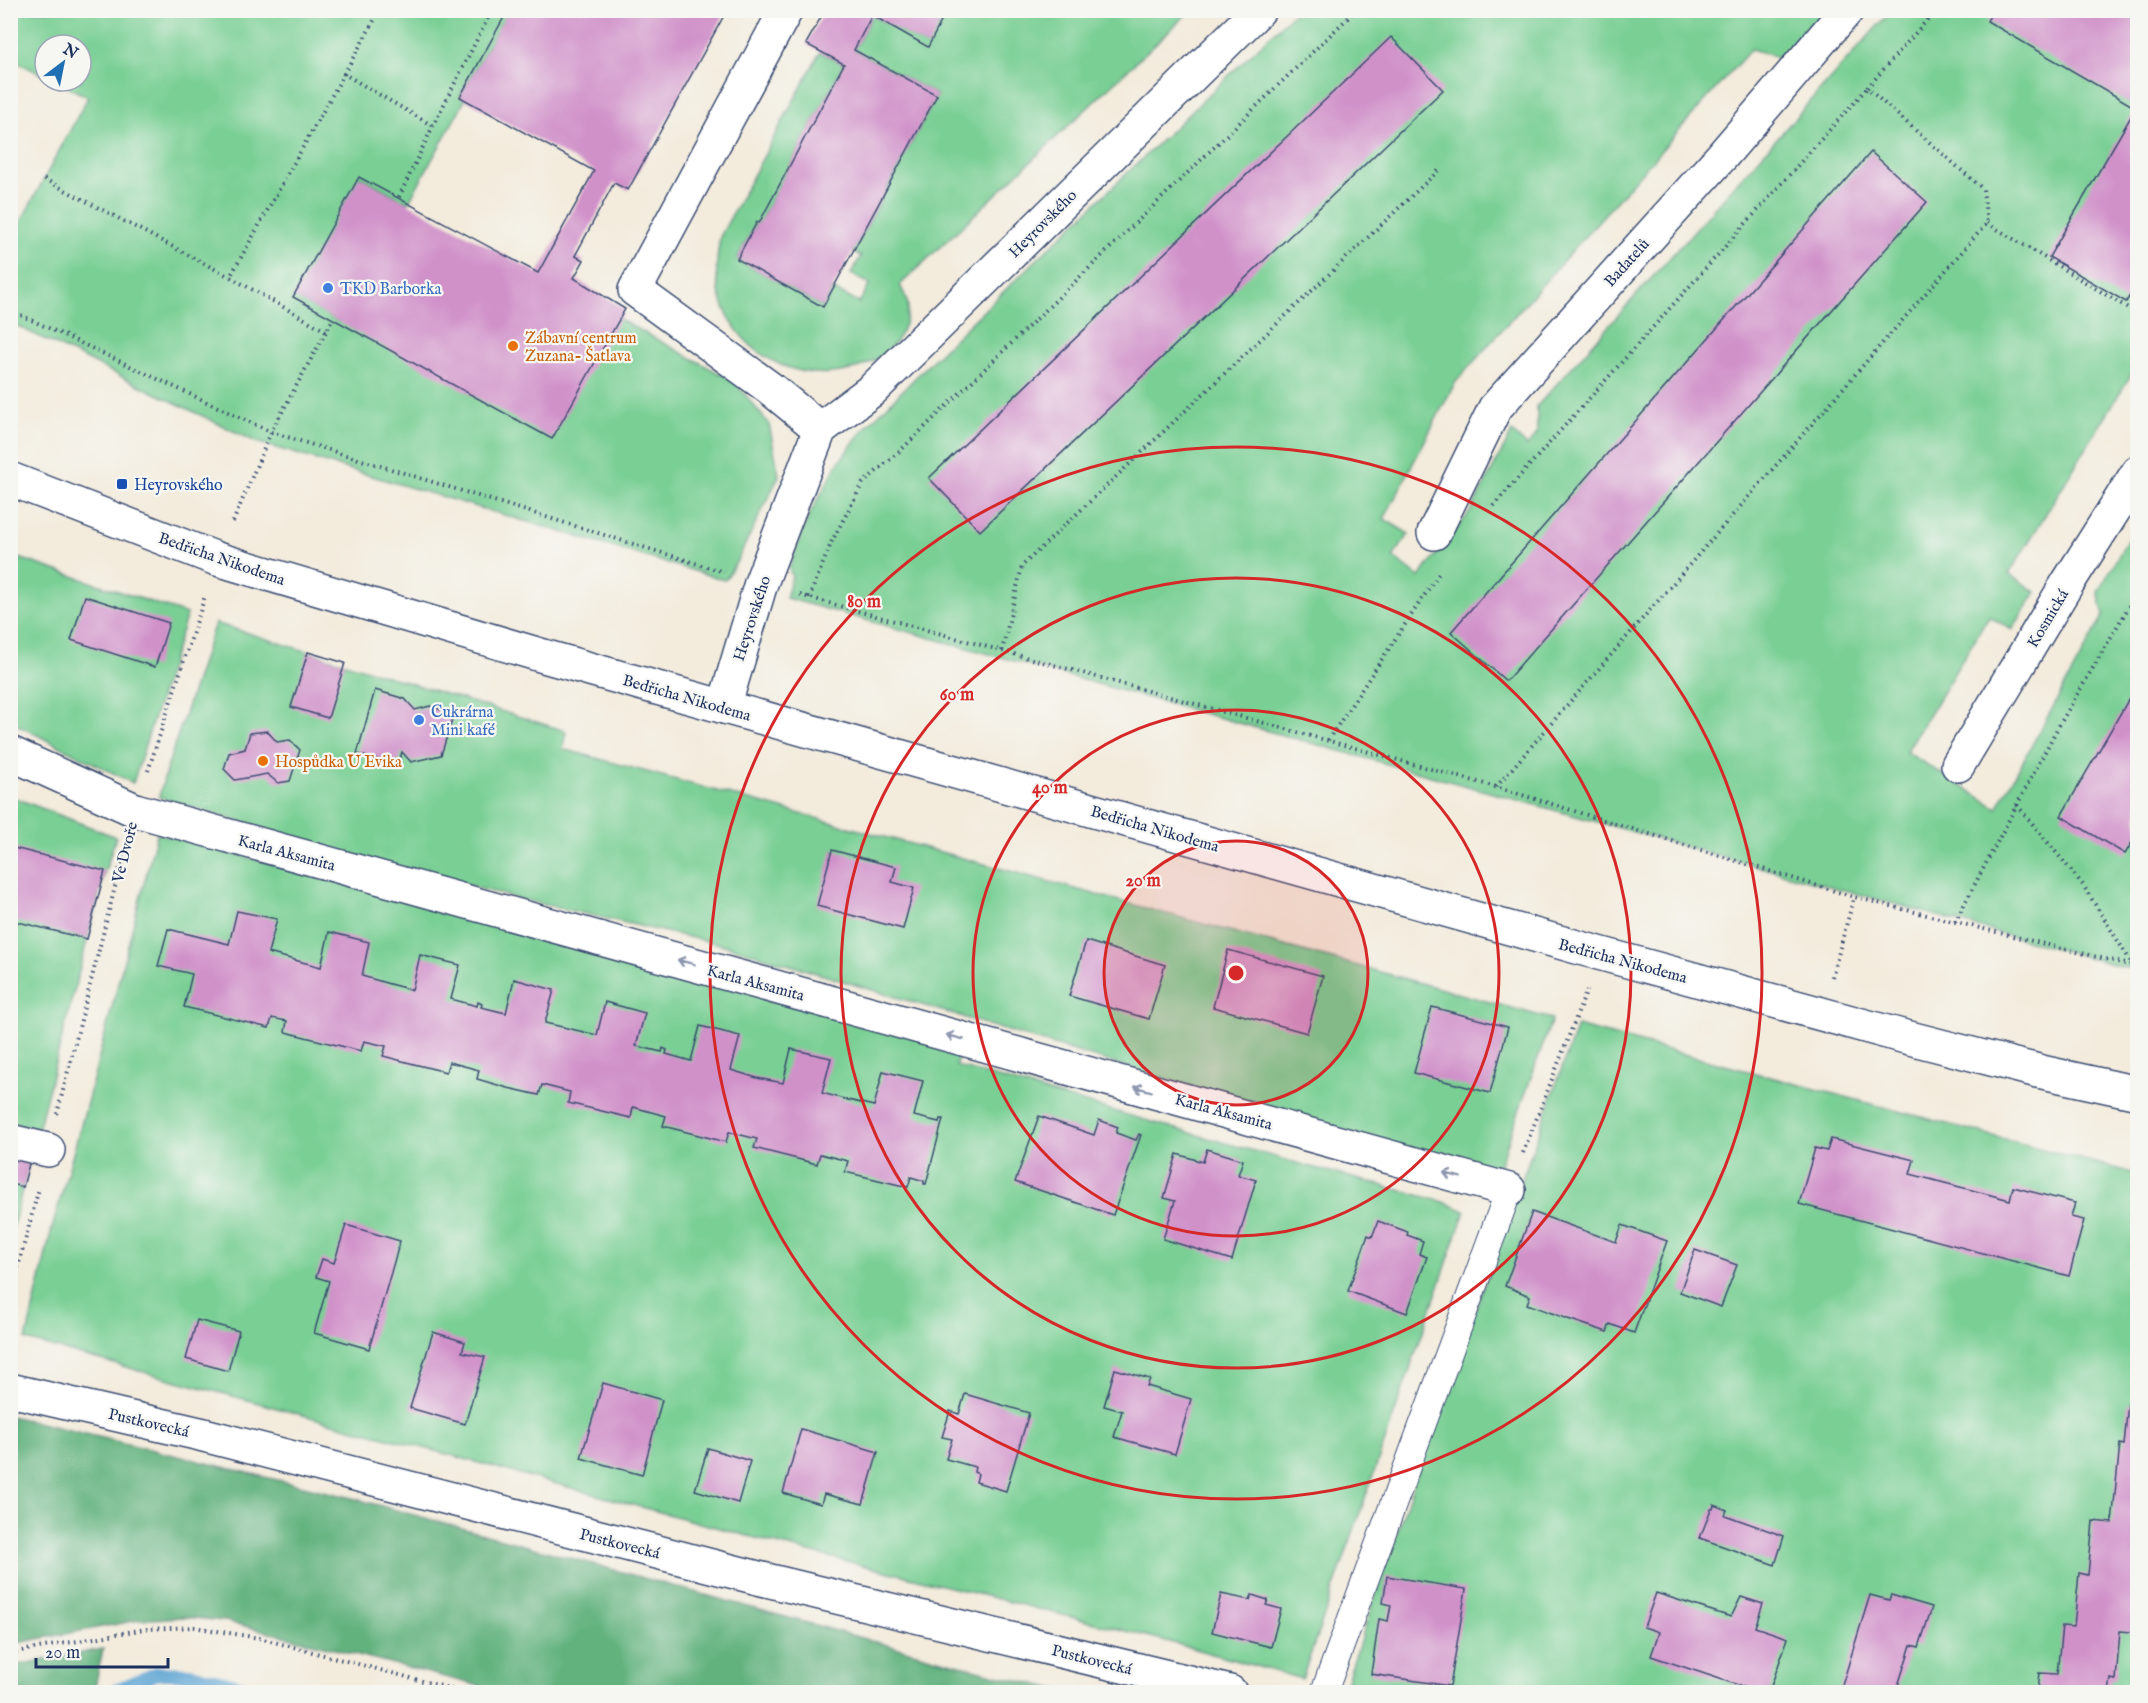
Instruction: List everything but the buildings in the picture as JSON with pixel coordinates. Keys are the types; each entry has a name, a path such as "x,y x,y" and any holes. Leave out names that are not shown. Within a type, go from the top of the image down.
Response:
{"street":[{"path":"786,10 634,290 771,389 820,429"},
{"name":"Heyrovského","path":"724,707 761,583 820,429 872,390 1259,10"},
{"name":"Badatelů","path":"1434,533 1495,408 1722,156 1847,10"},
{"name":"Kosmická","path":"1958,765 2138,472"},
{"name":"Bedřicha Nikodema","path":"10,479 217,559 547,657 1584,950 2042,1072 2138,1093"},
{"name":"Karla Aksamita","path":"10,753 135,810 1509,1190"},
{"path":"10,1141 48,1150"},
{"name":"Pustkovecká","path":"10,1390 200,1434 758,1578 1230,1692"}],"lane":[{"path":"1324,1692 1509,1190"}],"path":[{"path":"230,277 380,10"},
{"path":"399,197 492,10"},
{"path":"808,598 832,541 863,483 909,442 1356,10"},
{"path":"1488,512 1936,10"},
{"path":"344,74 433,126"},
{"path":"1496,787 1987,223 1983,189 1867,88"},
{"path":"1002,651 1022,566 1440,170"},
{"path":"45,179 230,277 326,331"},
{"path":"1987,223 2138,314"},
{"path":"10,310 271,432 808,598 1496,787 1854,897 2135,966"},
{"name":"Ve Dvoře","path":"10,1297 135,810 217,559 271,432 333,319"},
{"path":"1328,740 1443,567"},
{"path":"1955,922 2057,729 2138,591"},
{"path":"2017,805 2083,885 2135,966"},
{"path":"1822,1014 1854,897"},
{"path":"1509,1190 1587,988"},
{"path":"10,1653 144,1629 194,1627 259,1638 464,1692"}],"shaded area":[{"path":"168,1685 217,1692 145,1692"}],"green space":[{"path":"11,11 508,11 460,96 465,100 408,203 360,176 294,297 339,322 619,319 734,381 769,424 779,476 737,561 725,580 256,442 11,323 10,242 88,97 80,93 93,93 93,33 33,33 33,70 11,59"},
{"path":"947,11 1190,11 900,285 907,302 907,316 898,339 887,351 873,361 850,370 826,373 803,372 781,365 760,353 743,338 729,318 717,281 720,237 820,52 844,64 759,223 757,222 737,259 823,307 833,289 859,303 870,284 851,274 861,256 853,252 937,95 854,50 872,15 927,46"},
{"path":"1296,11 1832,11 1796,50 1777,57 1751,49 1455,383 1384,519 1409,534 1393,557 1419,577 1470,512 1512,432 1527,446 1537,434 1537,406 1891,11 2137,11 2137,368 2009,574 2036,592 2012,630 1989,616 1906,752 1997,808 2104,615 2098,592 2137,523 2137,971 786,598 792,576 789,569 808,517 837,465 862,431 951,342"},
{"path":"10,555 187,614 133,783 11,722"},
{"path":"215,623 566,731 563,749 1552,1019 1499,1167 1413,1154 1338,1130 1308,1117 1256,1106 724,945 519,899 315,845 159,797"},
{"path":"10,796 116,837 105,871 38,1130 11,1123"},
{"path":"157,833 960,1048 956,1066 1296,1163 1441,1201 1465,1211 1302,1679 1159,1639 781,1545 26,1340 50,1236"},
{"path":"1577,1026 2137,1174 2137,1692 1343,1692 1425,1450"},
{"path":"11,1154 30,1159 11,1234"},
{"path":"11,1416 349,1497 1000,1676 1070,1692 503,1692 225,1621 182,1617 139,1620 11,1644"},
{"path":"103,1649 94,1692 11,1692 11,1666"}],"waterway":[{"path":"112,1692 158,1673 190,1674 264,1692"}],"place":[{"name":"TKD Barborka","path":"328,288"},
{"name":"Zábavní centrum Zuzana- Šatlava","path":"513,346"},
{"name":"Heyrovského","path":"122,484"},
{"name":"Cukrárna Mini kafé","path":"419,720"},
{"name":"Hospůdka U Evika","path":"263,761"}]}
